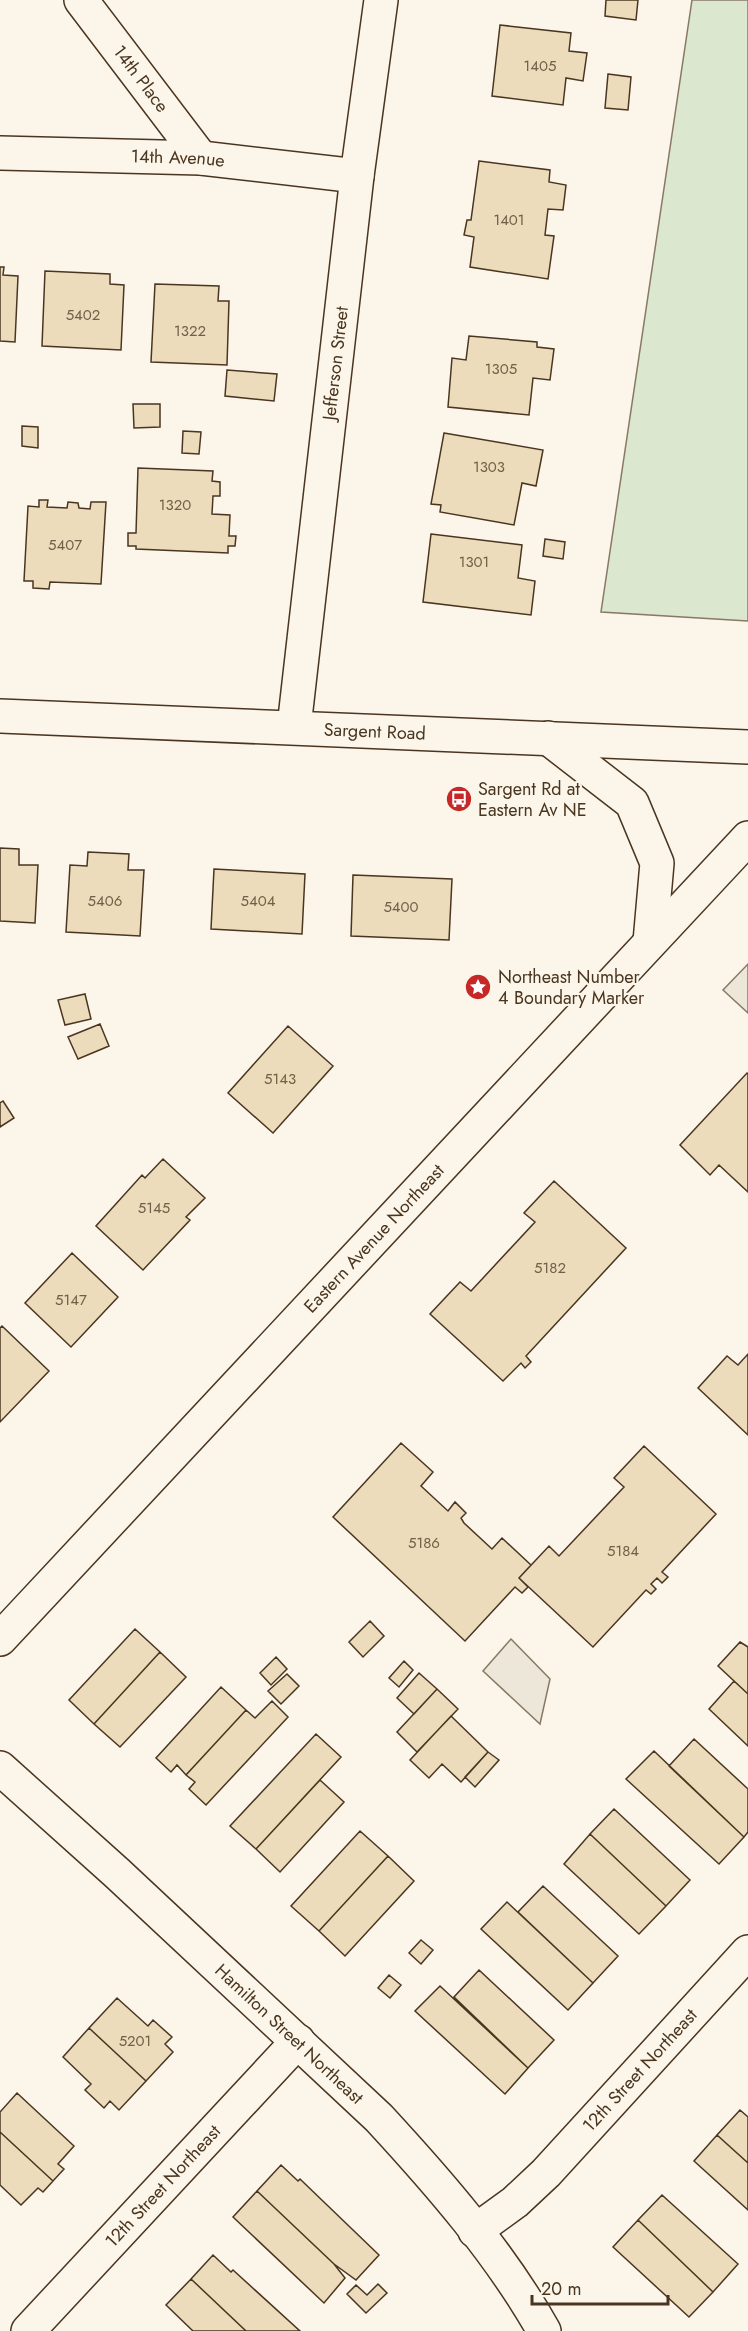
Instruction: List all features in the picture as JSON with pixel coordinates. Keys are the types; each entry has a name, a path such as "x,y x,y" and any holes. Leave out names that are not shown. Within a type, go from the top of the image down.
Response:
{"street":[{"name":"14th Place","path":"81,0 201,158"},
{"name":"Jefferson Street","path":"294,727 357,176 381,0"},
{"name":"14th Avenue","path":"0,153 201,158 357,176"},
{"name":"Sargent Road","path":"0,716 748,747"},
{"path":"548,738 632,803 657,862 650,942"},
{"name":"Eastern Avenue Northeast","path":"0,1639 748,838"},
{"name":"Hamilton Street Northeast","path":"0,1768 379,2118 475,2231 500,2264 544,2331"},
{"name":"12th Street Northeast","path":"475,2231 515,2202 546,2173 748,1952"},
{"name":"12th Street Northeast","path":"28,2331 298,2041"}],"green space":[{"path":"692,0 748,0 748,621 601,612"}],"shaded area":[{"path":"748,964 748,1013 723,990"},
{"path":"511,1639 550,1679 540,1724 483,1671"}],"building":[{"path":"606,0 638,0 636,20 605,16"},
{"path":"500,25 571,33 569,51 587,53 583,81 566,78 563,105 492,96"},
{"path":"608,74 631,77 628,110 605,108"},
{"path":"479,161 550,170 549,182 566,185 563,210 548,209 545,235 554,236 548,279 470,267 474,237 464,235 467,220 471,220"},
{"path":"0,267 4,267 3,275 18,276 15,342 0,341"},
{"path":"45,271 110,274 110,284 124,285 121,350 42,346"},
{"path":"155,284 219,286 218,301 229,301 227,365 151,362"},
{"path":"469,336 537,342 537,347 554,349 550,380 533,378 529,415 448,407 452,358 466,360"},
{"path":"227,370 277,374 274,401 225,396"},
{"path":"133,404 160,404 160,427 134,428"},
{"path":"22,426 38,427 38,448 22,446"},
{"path":"183,431 201,432 199,454 182,453"},
{"path":"444,433 543,450 536,486 522,483 514,525 440,512 441,505 431,504"},
{"path":"138,468 213,471 212,481 220,482 220,496 213,496 212,514 230,515 229,536 236,536 235,546 228,546 228,553 136,549 136,546 128,546 128,533 136,533"},
{"path":"39,500 48,500 47,507 67,508 68,502 78,503 79,508 90,509 91,502 106,502 101,584 50,582 49,589 33,588 33,581 24,581 28,506 39,507"},
{"path":"431,534 522,545 518,578 535,581 531,615 423,602"},
{"path":"545,539 565,542 563,559 543,556"},
{"path":"0,848 19,849 19,865 38,865 35,923 0,921"},
{"path":"88,852 129,854 128,870 144,870 140,936 66,932 70,865 87,866"},
{"path":"214,869 305,874 302,934 211,929"},
{"path":"353,875 452,879 449,940 351,936"},
{"path":"85,994 91,1019 65,1025 58,1000"},
{"path":"100,1024 109,1046 78,1059 68,1037"},
{"path":"288,1026 333,1066 273,1133 228,1093"},
{"path":"747,1073 748,1192 719,1165 710,1175 680,1145"},
{"path":"3,1101 14,1118 0,1127 0,1103"},
{"path":"163,1159 205,1198 186,1217 190,1220 143,1270 96,1226 142,1175 145,1178"},
{"path":"554,1181 626,1248 526,1356 531,1362 525,1368 521,1363 503,1381 430,1314 460,1282 471,1291 535,1222 524,1213"},
{"path":"72,1253 118,1297 71,1347 25,1303"},
{"path":"2,1326 49,1371 0,1422 0,1328"},
{"path":"748,1354 748,1435 698,1388 727,1356 738,1365"},
{"path":"401,1443 433,1472 421,1486 448,1511 455,1502 466,1513 461,1518 464,1523 492,1549 502,1538 531,1565 519,1578 528,1587 522,1593 515,1587 465,1641 333,1517"},
{"path":"644,1446 716,1514 662,1572 668,1577 662,1583 657,1578 651,1584 656,1589 651,1594 646,1590 593,1647 519,1578 549,1546 559,1556 624,1487 614,1478"},
{"path":"370,1621 384,1636 363,1657 349,1642"},
{"path":"135,1629 160,1652 94,1724 69,1700"},
{"path":"740,1642 748,1647 748,1694 718,1666"},
{"path":"160,1652 186,1677 120,1747 94,1724"},
{"path":"276,1657 287,1669 271,1685 260,1673"},
{"path":"404,1661 413,1670 399,1687 389,1678"},
{"path":"419,1673 437,1689 414,1714 397,1698"},
{"path":"287,1674 299,1686 281,1704 268,1691"},
{"path":"734,1681 748,1694 748,1746 709,1709"},
{"path":"221,1687 246,1710 186,1775 177,1765 171,1772 156,1758"},
{"path":"437,1689 458,1709 417,1752 397,1732"},
{"path":"272,1701 288,1717 206,1805 189,1789 195,1782 186,1775 246,1710 255,1718"},
{"path":"451,1716 488,1752 461,1782 442,1764 429,1778 410,1760"},
{"path":"316,1734 341,1757 256,1849 230,1826"},
{"path":"694,1739 748,1789 748,1832 744,1837 669,1766"},
{"path":"654,1751 744,1837 719,1864 626,1779"},
{"path":"488,1752 499,1760 475,1787 465,1777"},
{"path":"320,1780 344,1802 280,1872 256,1849"},
{"path":"614,1809 690,1880 666,1906 590,1834"},
{"path":"360,1831 388,1856 319,1931 291,1906"},
{"path":"590,1834 666,1906 639,1934 564,1864"},
{"path":"388,1856 414,1881 345,1956 319,1931"},
{"path":"543,1886 618,1956 593,1983 518,1912"},
{"path":"507,1902 593,1983 568,2010 481,1929"},
{"path":"421,1940 433,1950 421,1964 409,1953"},
{"path":"479,1970 554,2040 528,2068 454,1997"},
{"path":"389,1975 401,1985 390,1998 378,1988"},
{"path":"440,1986 528,2068 505,2094 415,2011"},
{"path":"117,1998 148,2026 153,2020 172,2037 165,2044 173,2052 146,2081 89,2028"},
{"path":"89,2028 146,2081 119,2110 110,2101 104,2108 85,2090 91,2084 63,2057"},
{"path":"17,2093 74,2146 58,2164 64,2169 53,2181 0,2132 0,2112"},
{"path":"740,2110 748,2117 748,2163 717,2135"},
{"path":"0,2132 53,2181 43,2192 38,2188 21,2205 0,2185"},
{"path":"717,2135 748,2163 748,2210 694,2161"},
{"path":"281,2165 298,2181 300,2179 379,2255 356,2280 334,2264 257,2191"},
{"path":"257,2191 334,2264 345,2278 324,2303 233,2217"},
{"path":"662,2195 738,2264 713,2292 638,2220"},
{"path":"638,2220 713,2292 689,2317 613,2247"},
{"path":"213,2255 231,2272 233,2270 300,2331 246,2331 191,2279"},
{"path":"191,2279 246,2331 193,2331 166,2305"},
{"path":"378,2284 387,2293 366,2313 347,2294 356,2285 367,2295"}],"place":[{"name":"Sargent Rd at Eastern Av NE","path":"459,799"},
{"name":"Northeast Number 4 Boundary Marker","path":"478,987"}]}
